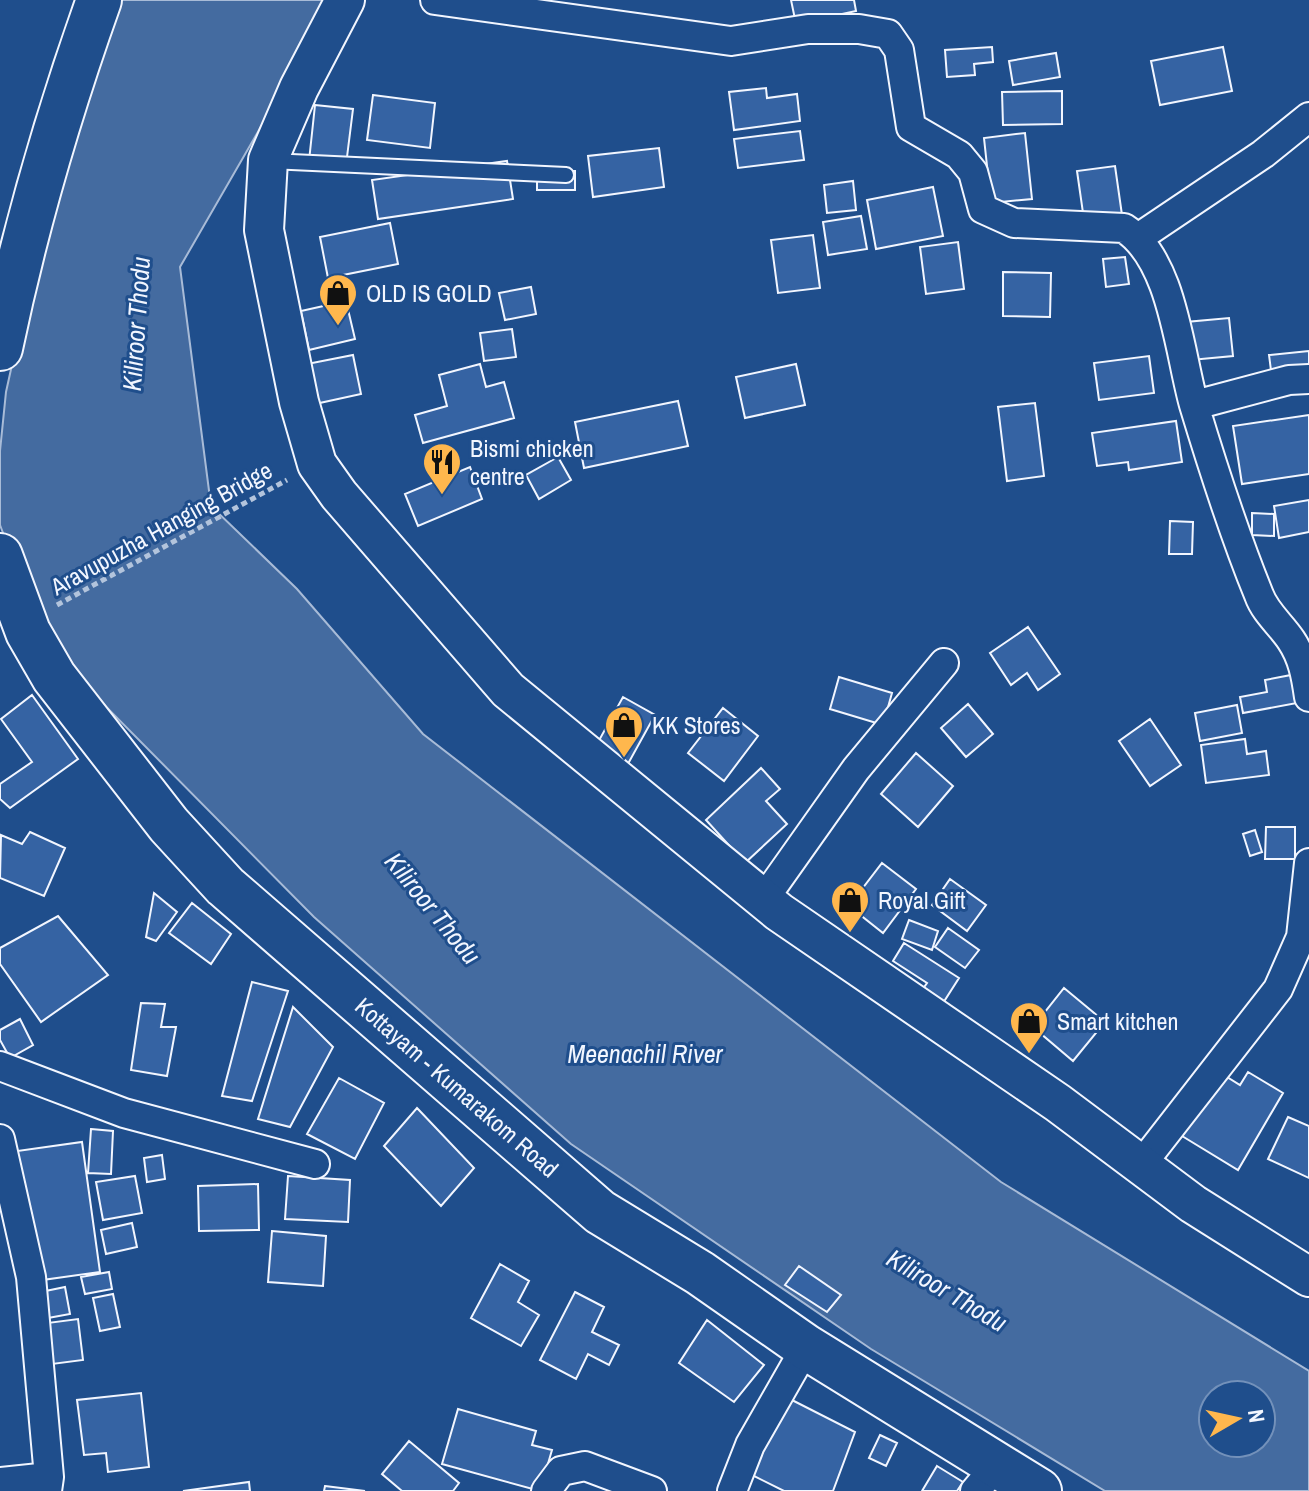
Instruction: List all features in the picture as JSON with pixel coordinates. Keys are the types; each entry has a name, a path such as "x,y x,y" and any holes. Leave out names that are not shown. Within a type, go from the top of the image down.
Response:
{"main road":[{"path":"0,348 48,148 99,0"},
{"name":"Kottayam - Kumarakom Road","path":"0,556 28,632 54,677 187,847 225,886 600,1212 700,1273 986,1478 1039,1491"}],"street":[{"path":"345,0 299,88 268,160 264,230 299,402 317,464 339,495 508,690 764,899 1193,1204 1309,1277"},
{"path":"435,0 731,41 808,29 859,29 888,34 899,50 911,127 959,155 973,172 983,209 1014,223 1124,228 1138,238 1156,268 1168,298 1195,405 1260,599 1292,641 1305,666 1309,697"},
{"path":"1138,238 1263,154 1309,117"},
{"path":"1195,405 1289,380 1309,379"},
{"path":"764,899 856,769 944,663"},
{"path":"1141,1165 1278,989 1301,937 1309,863"},
{"path":"0,1066 124,1113 315,1164"},
{"path":"0,1139 5,1188 31,1277 48,1484 0,1482"},
{"path":"732,1491 750,1445 806,1347"},
{"path":"546,1491 561,1471 585,1466 652,1491"}],"lane":[{"path":"268,160 566,175"}],"path":[{"name":"Aravupuzha Hanging Bridge","path":"54,607 298,474"}],"water":[{"name":"Meenachil River","path":"116,0 334,0 180,267 211,506 297,589 423,734 1001,1182 1309,1371 1309,1491 1105,1491 871,1349 571,1144 314,917 46,646 0,525 0,451 6,392 53,179"}],"building":[{"path":"791,0 854,0 856,11 796,24"},
{"path":"992,47 993,62 974,64 975,75 947,77 945,50"},
{"path":"1223,47 1232,91 1160,105 1151,61"},
{"path":"1056,53 1060,77 1013,85 1009,61"},
{"path":"766,88 767,98 797,94 800,121 734,130 729,92"},
{"path":"1062,91 1062,124 1003,125 1002,92"},
{"path":"373,95 435,103 430,148 367,140"},
{"path":"315,105 353,109 346,165 309,161"},
{"path":"800,131 804,160 738,168 734,139"},
{"path":"1025,133 1032,199 991,203 984,138"},
{"path":"659,148 664,187 593,197 588,156"},
{"path":"507,161 513,199 378,219 372,180"},
{"path":"1115,166 1122,215 1084,220 1077,171"},
{"path":"537,171 575,171 575,190 537,190"},
{"path":"853,181 856,210 827,213 824,185"},
{"path":"933,187 943,236 876,249 867,200"},
{"path":"861,216 867,249 828,255 823,222"},
{"path":"390,223 398,264 328,278 320,237"},
{"path":"813,235 820,288 778,293 771,240"},
{"path":"958,242 964,289 926,294 920,247"},
{"path":"1125,257 1129,284 1106,287 1103,259"},
{"path":"1003,272 1051,273 1050,317 1003,316"},
{"path":"531,287 536,314 505,320 499,293"},
{"path":"346,301 355,339 309,350 301,311"},
{"path":"1229,318 1233,356 1191,360 1186,322"},
{"path":"512,329 516,357 484,361 480,333"},
{"path":"1309,351 1309,382 1273,386 1269,355"},
{"path":"353,355 361,394 315,404 307,364"},
{"path":"1149,356 1154,393 1099,400 1094,363"},
{"path":"480,364 486,387 504,382 514,418 423,443 415,415 447,406 439,375"},
{"path":"796,364 805,405 745,418 736,377"},
{"path":"678,401 688,446 584,468 575,422"},
{"path":"1035,403 1044,476 1007,481 998,407"},
{"path":"1309,415 1309,474 1242,484 1233,426"},
{"path":"1176,421 1182,462 1129,470 1128,462 1097,466 1092,433"},
{"path":"558,457 571,480 539,499 526,475"},
{"path":"470,467 482,499 418,526 405,494"},
{"path":"1309,500 1309,532 1279,538 1274,506"},
{"path":"1252,513 1274,514 1274,536 1252,535"},
{"path":"1170,521 1193,522 1192,554 1169,554"},
{"path":"1028,627 1060,674 1038,690 1027,673 1011,685 990,653"},
{"path":"1291,675 1297,703 1243,713 1240,697 1267,692 1265,680"},
{"path":"839,677 892,693 883,725 830,709"},
{"path":"32,695 78,759 10,808 0,799 0,784 32,762 1,719"},
{"path":"623,697 655,715 624,771 592,753"},
{"path":"968,704 993,734 966,757 941,728"},
{"path":"1237,705 1242,733 1200,741 1195,713"},
{"path":"723,708 758,736 724,781 688,753"},
{"path":"1150,719 1181,765 1150,786 1119,741"},
{"path":"1245,739 1247,754 1266,751 1269,775 1206,783 1201,745"},
{"path":"916,753 953,786 918,827 881,794"},
{"path":"761,768 780,789 766,801 787,824 745,863 706,820"},
{"path":"1266,827 1295,827 1295,859 1265,859"},
{"path":"1255,830 1262,852 1250,856 1243,834"},
{"path":"30,832 65,848 44,896 0,878 1,835 22,844"},
{"path":"882,863 916,889 883,933 849,906"},
{"path":"950,879 986,905 967,931 932,905"},
{"path":"154,893 177,912 156,941 146,937"},
{"path":"192,903 231,934 211,964 169,933"},
{"path":"58,916 108,975 41,1022 0,964 0,948"},
{"path":"909,920 938,931 932,950 902,939"},
{"path":"948,928 979,950 965,968 935,947"},
{"path":"904,943 959,978 936,1014 915,1000 927,983 893,961"},
{"path":"252,982 288,991 252,1101 222,1096"},
{"path":"1064,988 1105,1022 1073,1061 1033,1027"},
{"path":"141,1003 165,1004 161,1027 176,1027 167,1076 131,1070"},
{"path":"293,1007 333,1047 290,1127 258,1119"},
{"path":"20,1019 33,1045 10,1058 0,1040 0,1030"},
{"path":"1219,1072 1240,1085 1248,1072 1283,1093 1238,1170 1182,1136"},
{"path":"339,1078 384,1103 355,1159 307,1134"},
{"path":"417,1108 474,1168 441,1206 384,1146"},
{"path":"1288,1117 1309,1126 1309,1178 1268,1159"},
{"path":"91,1129 113,1131 111,1174 88,1173"},
{"path":"82,1142 100,1272 28,1282 10,1152"},
{"path":"162,1155 165,1179 147,1182 144,1158"},
{"path":"135,1176 142,1213 103,1220 96,1182"},
{"path":"288,1176 350,1180 348,1222 285,1219"},
{"path":"258,1184 259,1230 199,1231 198,1186"},
{"path":"132,1223 137,1247 106,1254 101,1230"},
{"path":"272,1231 326,1236 323,1286 268,1282"},
{"path":"500,1264 529,1281 518,1302 539,1315 521,1346 471,1318"},
{"path":"799,1266 841,1295 827,1312 785,1285"},
{"path":"109,1272 112,1289 85,1294 81,1277"},
{"path":"65,1287 70,1314 37,1320 31,1294"},
{"path":"575,1292 604,1307 592,1332 619,1345 609,1365 588,1354 576,1379 540,1360"},
{"path":"113,1294 120,1327 100,1331 93,1298"},
{"path":"78,1319 83,1360 37,1366 32,1325"},
{"path":"707,1320 764,1365 734,1402 679,1363"},
{"path":"141,1393 149,1467 108,1472 106,1453 84,1455 77,1400"},
{"path":"786,1397 855,1432 833,1491 784,1491 750,1474"},
{"path":"458,1409 536,1431 532,1445 552,1450 540,1491 442,1464"},
{"path":"880,1435 897,1443 886,1466 869,1458"},
{"path":"409,1441 459,1483 453,1491 402,1491 382,1474"},
{"path":"937,1466 963,1482 957,1491 922,1491"},
{"path":"249,1482 250,1491 183,1491"},
{"path":"325,1486 365,1491 324,1491"}],"place":[{"name":"OLD IS GOLD","path":"338,327"},
{"name":"Bismi chicken centre","path":"442,496"},
{"name":"KK Stores","path":"624,759"},
{"name":"Royal Gift","path":"850,934"},
{"name":"Smart kitchen","path":"1029,1055"}],"water label":[{"name":"Kiliroor Thodu","path":"136,324"},
{"name":"Kiliroor Thodu","path":"433,908"},
{"name":"Kiliroor Thodu","path":"947,1290"}]}
